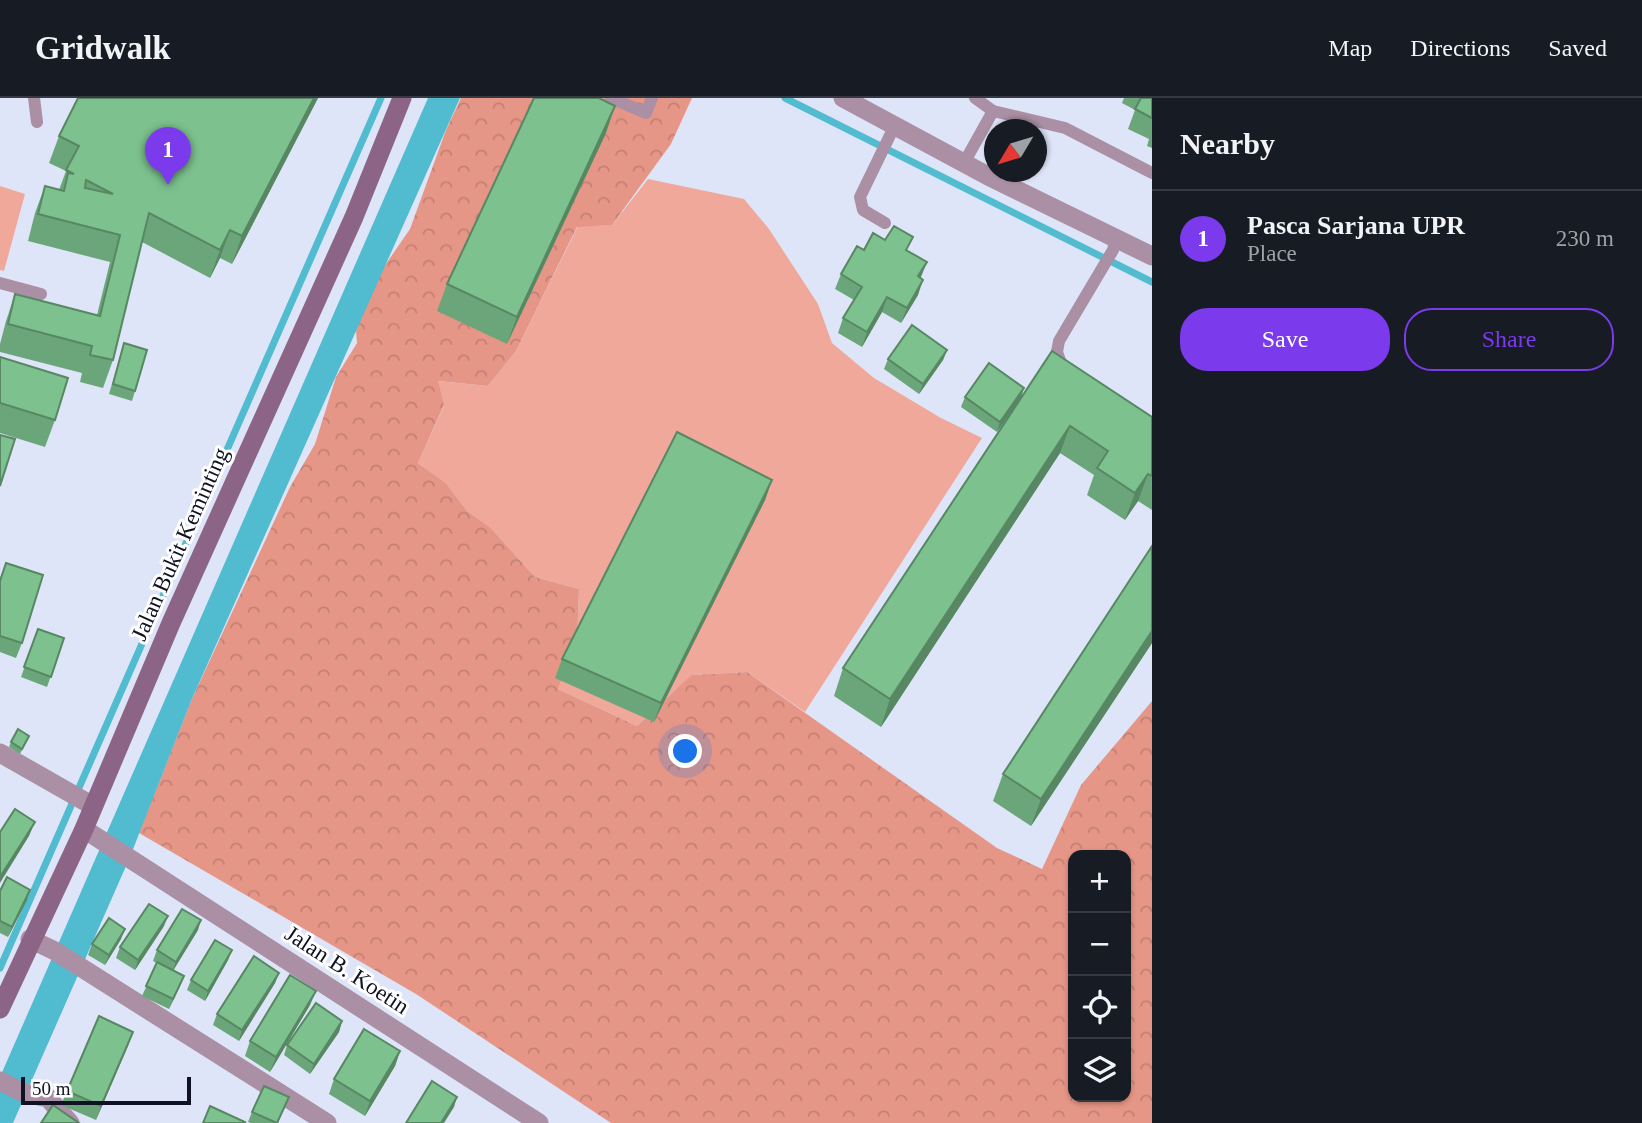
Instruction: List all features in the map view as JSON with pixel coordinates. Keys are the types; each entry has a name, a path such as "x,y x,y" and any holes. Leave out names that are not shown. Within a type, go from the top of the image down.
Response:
{"main road":[{"name":"Jalan Bukit Keminting","path":"0,1009 30,939 84,830 171,622 354,217 402,98"}],"street":[{"path":"843,98 892,132 964,163 1115,243 1152,256"},
{"path":"0,753 93,806"},
{"name":"Jalan B. Koetin","path":"84,830 130,857 539,1123"},
{"path":"30,939 55,951 327,1123"},
{"path":"0,1081 24,1093 48,1098 70,1123"}],"lane":[{"path":"34,98 37,122"},
{"path":"611,98 646,113 652,98"},
{"path":"975,98 993,111 1065,128 1152,173"},
{"path":"964,163 993,111"},
{"path":"885,223 860,205 860,197 892,132"},
{"path":"1071,378 1059,361 1059,341 1115,243"},
{"path":"0,283 41,294"}],"shaded area":[{"path":"648,179 744,199 769,229 818,304 832,343 874,378 941,418 982,438 805,712 747,672 691,675 637,726 558,689 577,643 579,589 535,577 490,527 467,511 446,483 418,463 444,406 437,381 488,386 516,351 578,226 612,225"},
{"path":"0,186 25,194 4,271 0,270"}],"green space":[{"path":"461,98 692,98 671,144 612,225 577,227 516,351 488,386 438,381 444,405 418,463 446,483 467,511 490,527 535,577 579,589 577,643 558,689 637,726 691,675 747,672 997,848 1042,869 1081,785 1152,701 1152,1123 611,1123 416,994 139,833 191,701 290,487 315,444 336,377 357,343 356,331 370,287 410,229 446,130"}],"water":[{"path":"428,98 460,98 191,701 130,857 13,1123 0,1123 0,1077"}],"building":[{"path":"78,98 314,98 242,236 230,230 220,250 149,213 113,360 90,355 92,346 8,324 15,294 100,316 120,235 38,214 45,186 64,191 68,173 74,174 66,170 79,146 59,136","holes":["86,180 113,194 85,188"]},
{"path":"534,98 599,98 615,106 517,317 447,284"},
{"path":"1141,98 1152,98 1152,118 1135,109"},
{"path":"894,226 913,237 906,250 927,262 918,276 923,280 907,308 887,297 867,332 843,318 862,287 841,274 857,246 864,250 873,233 885,240"},
{"path":"912,325 947,350 923,384 888,359"},
{"path":"124,343 147,350 135,391 113,384"},
{"path":"1052,351 1152,417 1152,476 1148,474 1135,493 1097,468 1108,451 1070,426 890,699 843,668"},
{"path":"0,357 68,378 55,420 0,403"},
{"path":"989,363 1024,388 1000,422 965,397"},
{"path":"677,432 772,480 661,703 562,659"},
{"path":"0,435 15,439 0,486"},
{"path":"1152,546 1152,631 1041,799 1003,774"},
{"path":"6,563 43,575 22,643 0,636 0,581"},
{"path":"38,629 64,638 51,677 24,667"},
{"path":"18,729 29,736 22,749 11,742"},
{"path":"15,809 35,822 0,877 0,832"},
{"path":"7,877 30,890 12,927 0,921 0,891"},
{"path":"149,904 168,916 138,960 120,947"},
{"path":"182,909 201,920 176,962 157,950"},
{"path":"109,918 125,929 109,955 92,944"},
{"path":"215,940 232,950 208,991 191,980"},
{"path":"254,956 279,973 242,1030 217,1014"},
{"path":"157,962 184,976 173,999 146,986"},
{"path":"290,975 316,991 276,1057 250,1041"},
{"path":"316,1003 342,1021 314,1064 287,1045"},
{"path":"99,1016 133,1032 101,1106 67,1091"},
{"path":"364,1029 400,1051 370,1101 334,1079"},
{"path":"432,1081 457,1097 441,1123 406,1123"},
{"path":"264,1086 289,1097 277,1123 252,1112"},
{"path":"53,1105 79,1123 41,1123"},
{"path":"210,1106 245,1122 203,1123"}],"waterway":[{"path":"0,968 381,98"},
{"path":"785,98 1152,282"}],"place":[{"name":"Pasca Sarjana UPR","path":"168,185"}]}
